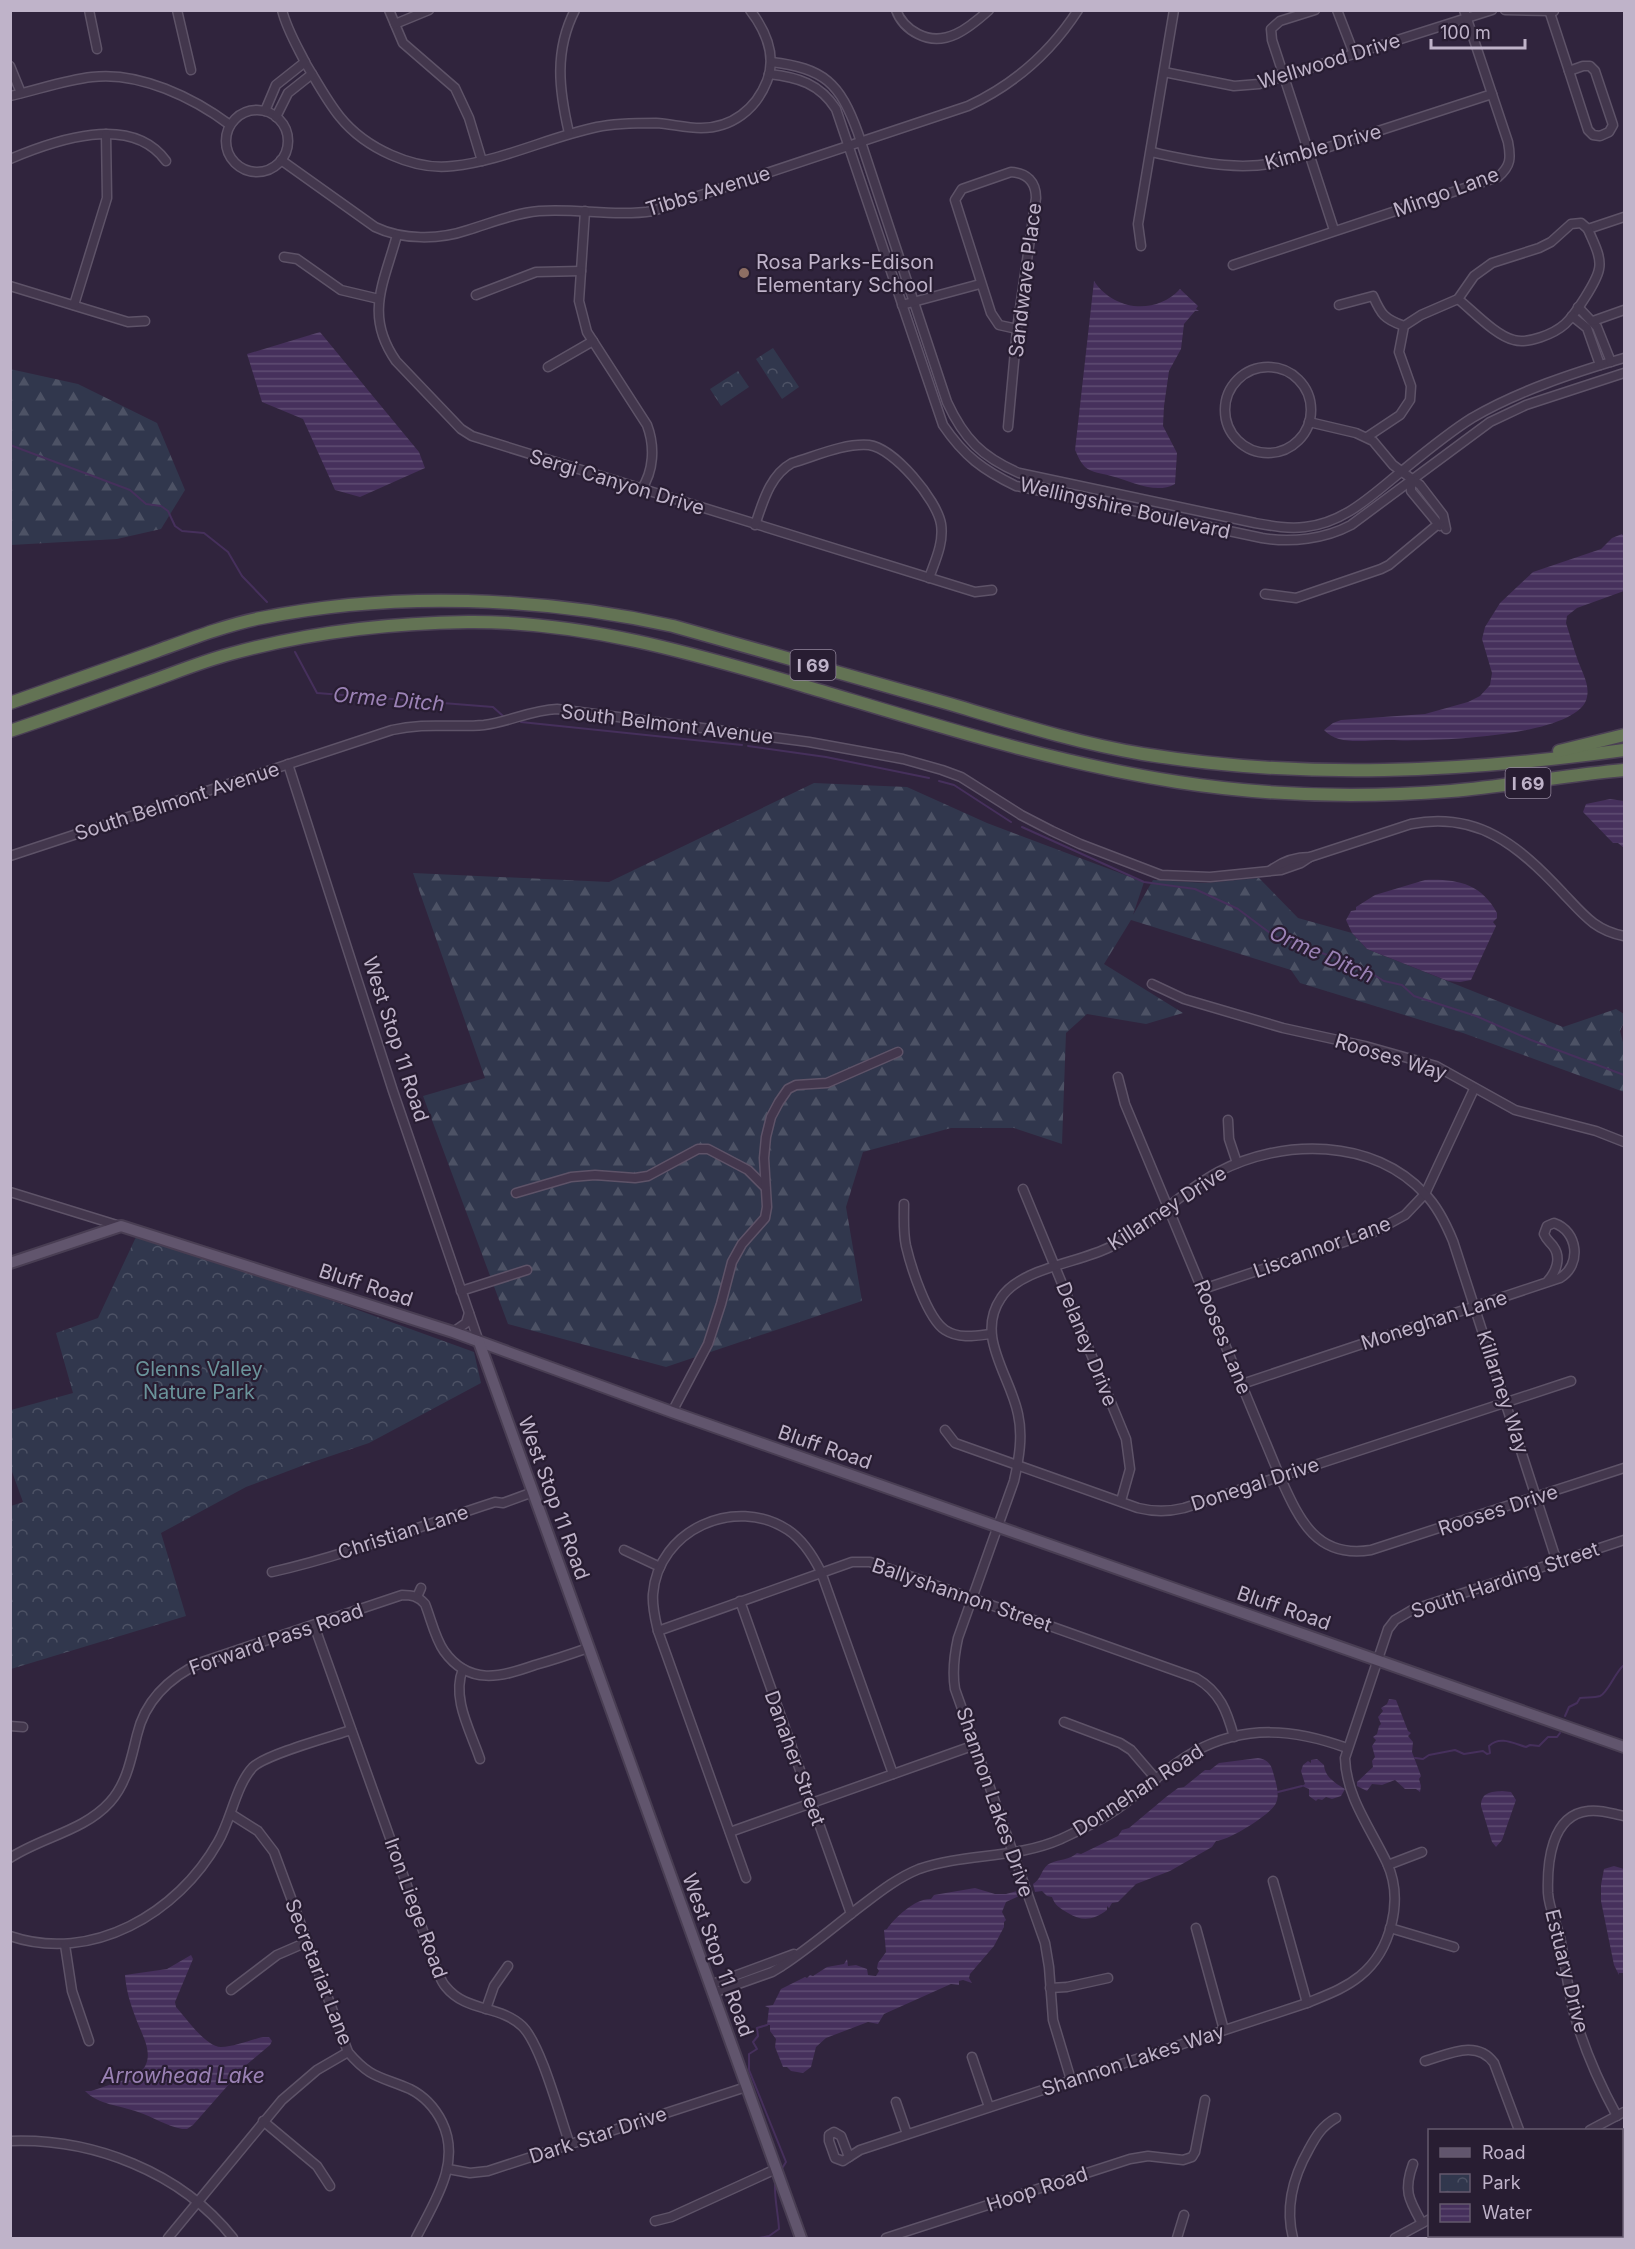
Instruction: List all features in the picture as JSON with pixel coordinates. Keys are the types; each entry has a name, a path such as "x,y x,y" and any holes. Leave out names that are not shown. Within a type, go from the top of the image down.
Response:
{"highway":[{"name":"I 69","path":"10,703 172,646 260,618 355,605 424,602 520,604 600,611 673,626 1061,736 1142,754 1231,765 1330,771 1408,770 1624,750"},
{"name":"I 69","path":"10,731 204,662 251,649 309,637 378,627 470,622 569,629 683,650 1041,755 1114,771 1181,782 1282,792 1418,793 1499,786 1624,769"},
{"path":"1498,763 1624,735"}],"main road":[{"name":"Bluff Road","path":"121,1226 453,1332 672,1412 1624,1747"},
{"path":"10,1263 121,1226"},
{"name":"West Stop 11 Road","path":"479,1342 801,2238"},
{"path":"489,1371 497,1358 510,1353"}],"street":[{"path":"88,10 97,49"},
{"path":"177,10 191,70"},
{"path":"282,10 286,26 305,62 341,119 361,137 380,148 420,165 450,167 482,161 569,133 602,126 656,123 701,128 720,126 736,120 751,108 762,94 770,74 768,41 762,26 750,10"},
{"path":"389,10 403,43 455,88 469,118 482,161"},
{"path":"395,24 429,10"},
{"path":"569,133 560,95 559,76 564,36 574,10"},
{"path":"896,10 906,26 919,35 934,39 952,36 989,10"},
{"name":"Tibbs Avenue","path":"281,160 375,227 397,235 445,235 533,212 636,213 658,210 951,113 994,93 1045,52 1078,10"},
{"path":"1141,246 1138,224 1174,10"},
{"path":"1315,10 1280,21 1271,29 1284,77 1334,230"},
{"path":"1337,10 1354,54"},
{"name":"Wellwood Drive","path":"1164,72 1234,86 1259,84 1354,54 1465,14 1492,10"},
{"path":"1505,10 1554,10"},
{"path":"1550,11 1569,71 1590,132 1597,136 1607,134 1613,125 1595,71 1586,66 1569,71"},
{"name":"Mingo Lane","path":"1233,265 1498,177 1507,170 1510,161 1509,149 1465,14"},
{"path":"265,111 276,85 305,62"},
{"name":"Wellingshire Boulevard","path":"771,62 805,68 833,86 849,108 946,402 959,425 979,450 1002,466 1019,474 1255,523 1289,528 1308,527 1346,515 1370,499 1401,471 1466,422 1501,402 1624,358"},
{"path":"10,66 21,93"},
{"path":"276,117 288,93 312,74"},
{"name":"Wellingshire Boulevard","path":"770,74 800,79 822,92 836,109 943,425 971,460 992,475 1016,486 1277,541 1307,538 1337,532 1365,516 1490,422 1526,405 1624,373"},
{"path":"10,96 93,77 125,77 154,84 202,107 230,125"},
{"name":"Kimble Drive","path":"1151,152 1214,165 1240,167 1269,165 1492,94"},
{"path":"255,110 265,111 276,117 286,133 285,152 281,160 258,174 242,168 230,157 226,141 230,125 246,112 255,110"},
{"path":"10,159 35,149 87,135 106,134 126,136 157,148 166,161"},
{"path":"75,305 107,198 106,134"},
{"name":"Sandwave Place","path":"980,284 957,210 957,195 968,186 1011,172 1025,175 1034,184 1036,198 1017,329 1008,427"},
{"path":"585,211 579,302 587,332 647,425 652,438 653,454 646,483 641,490"},
{"path":"1588,229 1624,217"},
{"path":"1367,437 1400,415 1410,400 1411,386 1399,352 1404,326 1421,315 1458,299 1474,276 1492,263 1539,248 1551,242 1571,224 1581,223 1588,229 1600,267 1597,276 1572,316 1566,324 1554,332 1527,341 1515,341 1503,336 1458,299"},
{"name":"Sergi Canyon Drive","path":"397,235 379,299 379,324 388,349 396,361 461,429 482,441 975,592 992,590"},
{"path":"284,257 297,259 341,290 379,299"},
{"path":"476,295 536,272 581,271"},
{"path":"902,305 980,284 994,320 999,325 1017,329"},
{"path":"10,286 128,322 145,321"},
{"path":"1339,305 1373,296 1381,314 1390,321 1404,326"},
{"path":"1578,307 1597,327 1611,362"},
{"path":"1593,321 1624,310"},
{"path":"1572,316 1587,328 1600,365"},
{"path":"548,367 593,340"},
{"path":"1269,366 1281,368 1291,373 1306,390 1311,411 1309,422 1301,438 1286,449 1268,453 1258,452 1240,443 1230,431 1224,409 1226,398 1237,379 1246,372 1269,366"},
{"path":"1265,594 1296,598 1389,565 1442,527 1411,491 1411,480 1393,465 1376,444 1356,433 1309,422"},
{"path":"755,525 766,495 784,468 792,463 852,446 878,447 891,455 920,487 938,513 941,537 929,578"},
{"name":"South Belmont Avenue","path":"10,856 403,728 429,724 484,725 540,710 569,710 809,742 893,757 942,770 961,777 1036,823 1080,844 1150,872 1173,876 1222,876 1270,870 1299,857 1314,855 1423,821 1446,822 1480,829 1509,842 1521,851 1588,921 1606,931 1624,936"},
{"name":"West Stop 11 Road","path":"288,764 396,1102 479,1342"},
{"name":"Rooses Way","path":"1152,984 1184,999 1283,1028 1365,1046 1436,1066 1515,1110 1596,1131 1624,1142"},
{"path":"672,1412 708,1344 732,1262 742,1244 765,1218 767,1207 764,1158 766,1137 771,1117 788,1089 796,1085 826,1083 898,1052"},
{"name":"Rooses Lane","path":"1118,1077 1125,1104 1296,1512 1307,1529 1318,1539 1342,1550 1356,1552 1371,1550"},
{"name":"Liscannor Lane","path":"1203,1289 1374,1232 1405,1215 1425,1194 1474,1089"},
{"path":"1228,1120 1229,1139 1237,1163"},
{"path":"516,1193 571,1177 595,1175 635,1178 648,1176 698,1149 708,1149 748,1170 765,1188"},
{"name":"Killarney Drive","path":"990,1334 993,1314 1000,1298 1025,1277 1110,1247 1169,1208 1195,1185 1237,1163 1292,1150 1347,1151 1385,1164 1425,1194"},
{"name":"Delaney Drive","path":"1023,1189 1126,1439 1130,1469 1121,1501"},
{"name":"Bluff Road","path":"10,1192 121,1226"},
{"name":"Killarney Way","path":"1425,1194 1442,1216 1454,1240 1557,1562"},
{"path":"904,1204 907,1247 929,1311 937,1323 957,1335 990,1334 1010,1387 1018,1415 1021,1441 1018,1464 998,1526"},
{"name":"Moneghan Lane","path":"1242,1384 1547,1282 1567,1274 1574,1260 1574,1249 1565,1230 1554,1223 1546,1226 1544,1234 1556,1251 1558,1264 1554,1274 1547,1282"},
{"path":"461,1291 527,1270"},
{"path":"453,1332 466,1323 469,1312"},
{"name":"Donegal Drive","path":"945,1430 955,1443 1149,1511 1173,1510 1571,1381"},
{"name":"Rooses Drive","path":"1371,1550 1624,1468"},
{"name":"Christian Lane","path":"272,1572 353,1551 443,1519 495,1502 503,1503 533,1492"},
{"path":"746,1878 658,1631 653,1607 653,1592 660,1566 673,1546 691,1530 715,1519 739,1515 766,1519 788,1530 806,1546 821,1572 893,1774"},
{"name":"Shannon Lakes Drive","path":"998,1526 958,1638 953,1660 953,1674 955,1689 1045,1943 1056,2034 1071,2080"},
{"name":"South Harding Street","path":"1347,1748 1388,1629 1395,1620 1403,1615 1624,1540"},
{"path":"624,1550 660,1566"},
{"name":"Ballyshannon Street","path":"658,1631 821,1572 852,1562 870,1562 1196,1678 1207,1684 1221,1699 1234,1737"},
{"name":"Forward Pass Road","path":"10,1858 37,1842 83,1824 110,1802 127,1775 137,1732 146,1710 159,1691 174,1677 202,1662 402,1595 419,1592 444,1651 463,1669"},
{"name":"Danaher Street","path":"740,1601 851,1914"},
{"name":"Iron Liege Road","path":"314,1624 444,1986 470,2005 511,2017 523,2026 532,2038 570,2145"},
{"path":"480,1759 460,1698 458,1687 463,1669 489,1677 507,1675 588,1648"},
{"path":"1064,1722 1120,1743 1131,1750 1156,1779"},
{"path":"10,1726 23,1727"},
{"path":"10,1936 44,1944 83,1943 110,1935 142,1920 183,1888 204,1863 219,1841 244,1780 255,1765 351,1730"},
{"name":"Donnehan Road","path":"712,1989 771,1972 796,1957 892,1882 918,1870 938,1864 1013,1853 1057,1840 1088,1826 1116,1810 1194,1752 1234,1737 1261,1732 1290,1732 1321,1738 1347,1748"},
{"path":"730,1832 975,1746"},
{"name":"Shannon Lakes Way","path":"849,2157 860,2150 907,2134 1341,1990 1360,1976 1381,1952 1390,1929 1394,1891 1388,1865 1356,1805 1345,1769 1347,1748"},
{"name":"Estuary Drive","path":"1621,2114 1597,2076 1576,2019 1560,1936 1548,1894 1552,1846 1555,1836 1564,1824 1575,1815 1587,1811 1601,1811 1624,1816"},
{"name":"Secretariat Lane","path":"231,1814 258,1831 274,1852 348,2052 362,2068 372,2075 411,2090 432,2106 447,2132 450,2149 448,2169 416,2238"},
{"path":"1388,1865 1422,1852"},
{"path":"1273,1881 1307,2002"},
{"path":"1196,1928 1224,2030"},
{"path":"1390,1929 1454,1947"},
{"path":"231,1990 277,1956 306,1942"},
{"path":"65,1945 72,1991 89,2041"},
{"path":"486,2009 494,1986 508,1966"},
{"path":"1050,1989 1108,1978"},
{"path":"1425,2061 1469,2049 1480,2050 1487,2055 1494,2063 1519,2129"},
{"path":"168,2238 263,2121 299,2084 348,2052"},
{"path":"972,2057 989,2108"},
{"name":"Dark Star Drive","path":"448,2169 470,2173 488,2171 746,2087"},
{"name":"Hoop Road","path":"886,2238 1130,2159 1148,2156 1183,2160 1190,2158 1195,2152 1204,2100"},
{"path":"896,2102 907,2134"},
{"path":"1592,2129 1621,2114"},
{"path":"1293,2238 1290,2206 1299,2166 1320,2130 1326,2123 1336,2118"},
{"path":"263,2121 317,2166 330,2186"},
{"path":"10,2141 53,2142 104,2153 153,2173 196,2202 233,2238"},
{"path":"1395,2238 1426,2221 1408,2194 1408,2178 1413,2164"},
{"path":"655,2221 671,2217 776,2169"},
{"path":"1177,2238 1184,2215"}],"green space":[{"path":"773,348 799,387 782,399 756,359"},
{"path":"10,369 78,384 157,423 185,490 161,529 117,539 11,545"},
{"path":"738,371 749,387 721,406 710,389"},
{"path":"814,783 907,787 987,823 1144,882 1133,915 1153,880 1206,883 1259,878 1298,918 1352,933 1367,949 1563,1027 1616,1009 1624,1014 1624,1022 1620,1031 1624,1046 1624,1092 1463,1033 1300,983 1291,970 1131,920 1104,964 1183,1013 1146,1024 1087,1014 1066,1033 1062,1144 1014,1128 951,1128 863,1152 846,1207 862,1301 666,1367 508,1324 423,1096 485,1078 413,873 609,882"},
{"name":"Glenns Valley Nature Park","path":"136,1237 322,1297 474,1352 481,1383 369,1443 246,1487 161,1533 186,1616 11,1669 11,1506 23,1502 11,1469 11,1410 73,1393 56,1333 98,1318"}],"water":[{"path":"1094,281 1112,298 1135,306 1159,303 1170,298 1180,289 1198,306 1196,309 1199,311 1195,311 1184,324 1181,349 1169,371 1164,406 1163,426 1177,453 1175,484 1151,488 1091,471 1083,465 1075,450"},
{"path":"320,332 419,452 425,468 360,497 335,490 303,419 262,402 247,354"},
{"path":"1622,534 1624,537 1624,591 1577,608 1567,616 1566,623 1588,692 1578,711 1558,721 1531,729 1465,738 1355,741 1338,739 1324,730 1341,720 1425,714 1468,702 1480,696 1490,685 1492,673 1482,639 1485,627 1500,603 1533,572 1601,549 1612,538"},
{"path":"1610,799 1624,801 1624,848 1618,843 1613,843 1583,812 1586,804"},
{"path":"1425,880 1467,885 1483,895 1497,913 1497,918 1493,922 1496,926 1471,980 1448,981 1367,949 1352,933 1346,920 1351,911 1356,910 1356,907 1375,895"},
{"path":"1389,1699 1396,1700 1408,1731 1411,1733 1408,1736 1413,1742 1412,1752 1421,1776 1419,1779 1420,1792 1416,1789 1405,1789 1395,1780 1382,1785 1372,1784 1367,1791 1357,1786 1357,1782 1373,1767 1372,1761 1375,1757 1372,1746 1376,1740 1373,1737 1377,1734 1381,1724 1378,1717 1383,1711 1381,1708 1387,1704"},
{"path":"1258,1758 1268,1762 1271,1767 1278,1796 1272,1808 1249,1826 1230,1837 1216,1841 1212,1847 1170,1871 1136,1884 1118,1902 1112,1903 1109,1908 1107,1906 1107,1910 1093,1918 1083,1919 1073,1916 1058,1906 1052,1897 1042,1891 1035,1892 1033,1884 1048,1865 1077,1853 1081,1854 1118,1836 1122,1830 1129,1828 1166,1797 1178,1788 1184,1787 1205,1770 1210,1770 1219,1763"},
{"path":"1317,1759 1324,1765 1331,1779 1345,1789 1341,1796 1332,1799 1326,1797 1316,1801 1309,1796 1309,1789 1302,1786 1305,1784 1301,1771 1303,1765"},
{"path":"1511,1792 1516,1800 1502,1840 1496,1847 1492,1842 1481,1801 1487,1794"},
{"path":"1614,1866 1624,1869 1624,1973 1619,1973 1619,1975 1614,1965 1601,1901 1604,1869"},
{"path":"975,1888 995,1894 1017,1891 1019,1896 1006,1902 1002,1912 1006,1920 1004,1927 994,1946 970,1974 969,1978 972,1983 963,1980 959,1981 959,1985 951,1984 884,2014 878,2024 868,2022 826,2038 816,2047 811,2067 803,2073 783,2067 775,2047 776,2039 770,2031 770,2025 767,2025 769,2008 765,2006 773,2005 781,1989 805,1977 813,1976 827,1967 844,1964 847,1959 848,1966 856,1965 867,1969 868,1975 876,1976 879,1971 878,1963 886,1952 884,1930 900,1914 919,1902 931,1899 934,1895"},
{"name":"Arrowhead Lake","path":"191,1955 193,1959 175,2002 176,2007 197,2031 215,2046 221,2047 263,2037 269,2037 272,2041 245,2066 193,2125 182,2129 138,2112 103,2102 85,2091 136,2076 147,2062 147,2047 130,2001 125,1975 167,1969"}],"waterway":[{"name":"Orme Ditch","path":"10,445 130,490 146,504 161,506 168,511 175,526 182,531 204,533 228,552 242,576 267,602"},
{"name":"Orme Ditch","path":"295,652 317,693 493,707 503,716"},
{"name":"Orme Ditch","path":"521,722 742,745"},
{"name":"Orme Ditch","path":"748,746 826,757 929,778"},
{"name":"Orme Ditch","path":"939,781 954,785 1011,822"},
{"name":"Orme Ditch","path":"1022,827 1144,882 1195,889 1238,909 1274,936 1361,967 1384,981 1402,985 1414,996 1476,1016 1531,1040 1624,1075"},
{"path":"1565,1716 1569,1707 1577,1703 1580,1698 1598,1697 1603,1694 1624,1665"},
{"path":"1415,1758 1423,1759 1429,1755 1455,1750 1464,1754 1483,1751 1487,1754 1490,1753 1489,1746 1498,1741 1507,1741 1526,1747 1539,1746 1548,1737 1557,1737 1560,1733"},
{"path":"1278,1792 1302,1786"},
{"path":"767,2025 757,2028 758,2036 753,2042 757,2049 749,2054 749,2070 786,2162 781,2170"},
{"path":"759,2238 769,2236 779,2229 776,2179"}],"place":[{"name":"Rosa Parks-Edison Elementary School","path":"744,273"}]}
